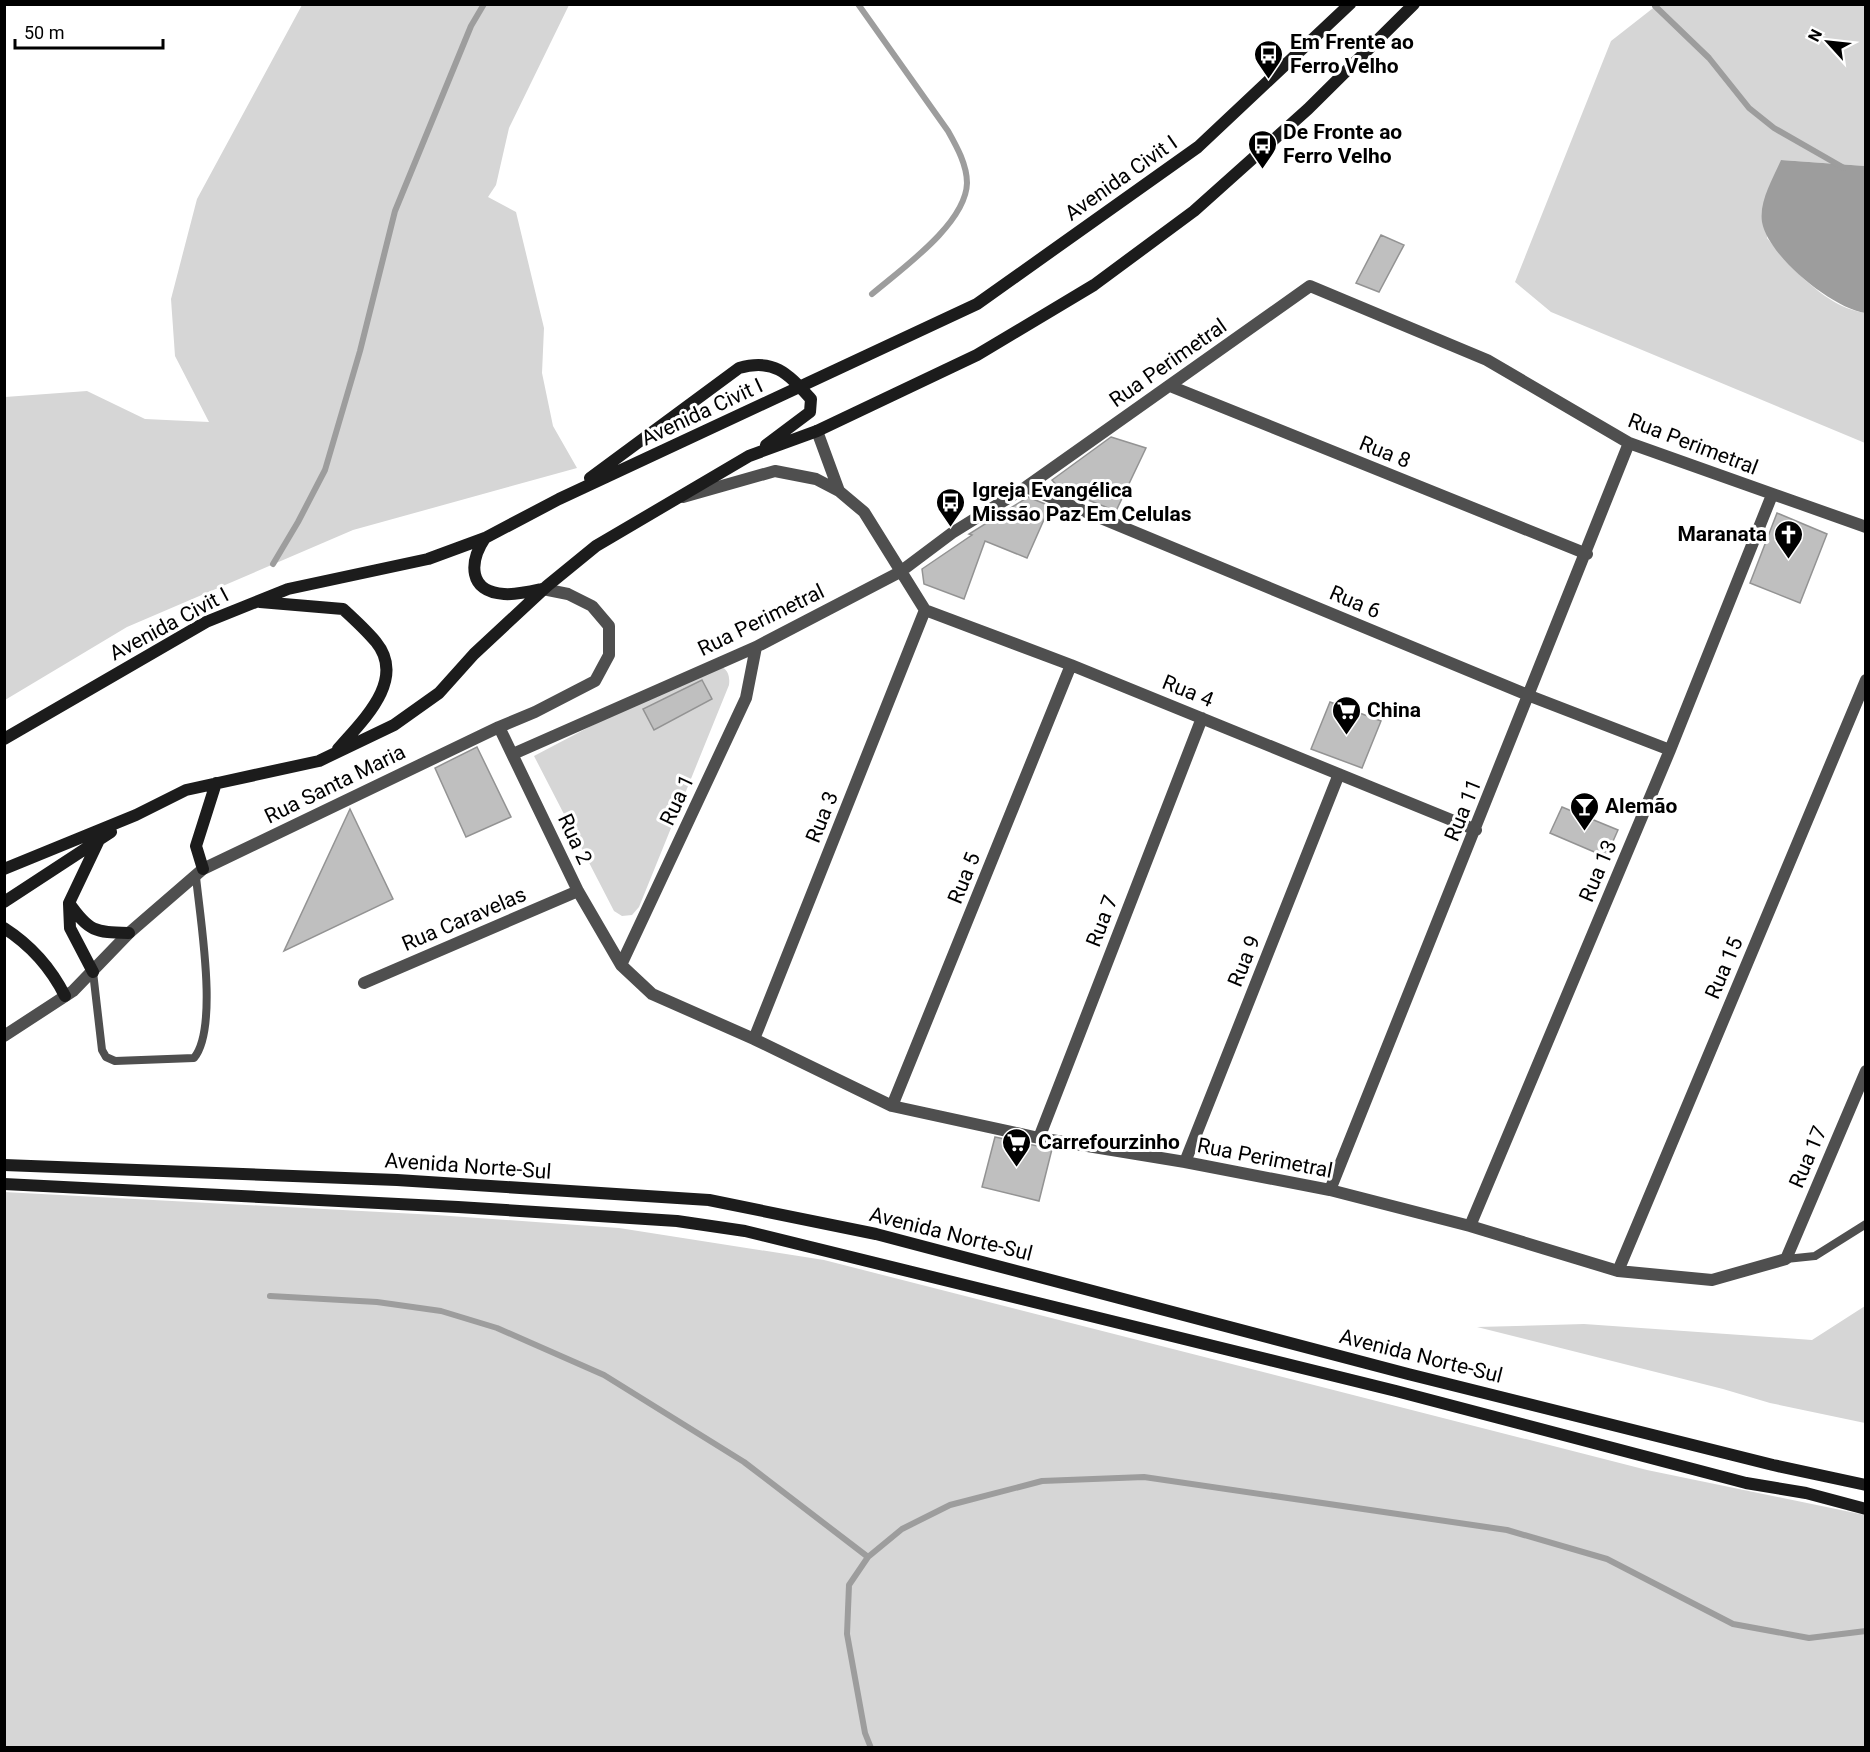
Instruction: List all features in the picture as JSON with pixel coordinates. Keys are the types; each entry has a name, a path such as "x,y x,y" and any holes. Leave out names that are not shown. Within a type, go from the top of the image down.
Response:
{"main road":[{"name":"Avenida Civit I","path":"4,739 206,622 288,589 428,560 485,538 559,499 977,304 1198,147 1350,4"},
{"path":"749,456 817,431 977,355 1094,285 1194,211 1308,109 1414,4"},
{"path":"4,869 136,815 186,790 319,761 394,725 439,693 474,654 543,589 596,546 749,456 800,422 810,412 811,399 788,375 772,366 757,363 739,368 626,454 559,499"},
{"path":"485,538 473,562 474,574 480,584 489,591 500,594 543,589"},
{"path":"256,602 343,609 377,643 388,671 376,704 334,753"},
{"path":"199,873 196,846 216,783"},
{"path":"4,902 136,815"},
{"path":"93,972 70,928 69,903 99,840"},
{"path":"69,903 84,925 103,932 129,933"},
{"path":"4,928 32,950 54,973 65,996"},
{"name":"Avenida Norte-Sul","path":"4,1165 397,1180 709,1200 876,1233 1408,1374 1773,1465 1866,1485"},
{"name":"Avenida Norte-Sul","path":"4,1184 677,1221 745,1231 1396,1391 1746,1483 1806,1493 1866,1509"}],"street":[{"name":"Rua Perimetral","path":"513,754 756,647 900,572 952,533 1026,487 1310,286 1487,360 1629,443 1866,527"},
{"name":"Rua 8","path":"1170,386 1587,554"},
{"path":"817,431 839,491"},
{"name":"Rua 11","path":"1330,1190 1587,554 1629,443"},
{"path":"671,500 776,471 804,475 839,491 864,512 926,610"},
{"name":"Rua 6","path":"1026,487 1530,696 1670,750"},
{"name":"Rua 13","path":"1470,1227 1670,750 1772,495"},
{"name":"Rua Santa Maria","path":"4,1036 65,996 93,972 129,933 199,873 595,681 609,655 609,626 592,606 568,594 543,589"},
{"name":"Rua 4","path":"926,610 1071,665 1476,830"},
{"name":"Rua 3","path":"754,1039 926,610"},
{"name":"Rua 1","path":"621,965 746,698 756,647"},
{"name":"Rua 5","path":"892,1106 1071,665"},
{"name":"Rua 15","path":"1618,1271 1866,680"},
{"name":"Rua 7","path":"1039,1138 1202,718"},
{"name":"Rua 2","path":"499,727 578,891 621,965"},
{"name":"Rua 9","path":"1185,1162 1339,774"},
{"name":"Rua Caravelas","path":"364,983 578,891"},
{"name":"Rua Perimetral","path":"621,965 652,994 754,1039 892,1106 1039,1138 1185,1162 1330,1190 1470,1227 1618,1271 1712,1280 1786,1259"},
{"name":"Rua 17","path":"1786,1259 1866,1071"}],"lane":[{"path":"93,972 102,1050 106,1057 115,1061 194,1058 201,1050 208,1004 199,873"},
{"path":"1786,1259 1815,1256 1866,1224"}],"shaded area":[{"path":"302,5 569,5 509,128 496,185 488,197 516,212 544,328 542,373 553,426 577,468 353,530 127,627 5,700 5,397 87,391 145,419 209,422 175,356 171,299 197,199"},
{"path":"1657,5 1865,5 1865,166 1781,160 1767,238 1787,262 1823,295 1850,309 1865,313 1865,443 1551,312 1515,282 1611,41"},
{"path":"1781,160 1865,166 1865,313 1851,309 1819,291 1776,250 1767,235 1762,222 1763,206 1767,190"},
{"path":"709,664 725,669 729,675 729,685 639,907 632,915 622,916 614,911 534,756"},
{"path":"4,1192 436,1215 619,1228 824,1260 1647,1470 1865,1515 1865,1747 5,1747"},
{"path":"1865,1306 1865,1423 1770,1403 1477,1327 1584,1324 1812,1340"}],"building":[{"path":"1381,235 1404,245 1379,292 1356,283"},
{"path":"1111,437 1146,448 1116,511 1060,489 1052,480"},
{"path":"1028,497 1050,506 1027,558 985,541 964,599 924,584 922,569 972,535 969,534"},
{"name":"Maranata","path":"1777,513 1827,534 1800,603 1750,583"},
{"path":"702,680 712,699 654,730 643,709"},
{"name":"China","path":"1330,702 1381,721 1362,768 1311,749"},
{"path":"477,747 511,817 466,837 435,768"},
{"name":"Alemão","path":"1562,807 1618,830 1606,857 1550,833"},
{"path":"350,809 393,899 284,951"},
{"name":"Carrefourzinho","path":"995,1137 1052,1149 1039,1201 982,1187"}],"waterway":[{"path":"273,564 325,470 360,351 395,211 471,26 484,4"},
{"path":"858,4 948,131 958,150 967,176 964,199 944,230 930,245 872,294"},
{"path":"1655,6 1709,58 1749,108 1774,128 1844,168"},
{"path":"270,1296 377,1302 441,1311 497,1328 604,1375 744,1462 868,1557"},
{"path":"871,1748 865,1733 847,1634 849,1585 868,1557 902,1529 950,1505 1042,1481 1144,1477 1507,1530 1607,1559 1733,1624 1809,1638 1866,1631"}],"place":[{"name":"Em Frente ao Ferro Velho","path":"1269,80"},
{"name":"De Fronte ao Ferro Velho","path":"1262,170"},
{"name":"Igreja Evangélica Missão Paz Em Celulas","path":"951,528"},
{"name":"Maranata","path":"1788,560"},
{"name":"China","path":"1346,736"},
{"name":"Alemão","path":"1584,832"},
{"name":"Carrefourzinho","path":"1017,1168"}]}
